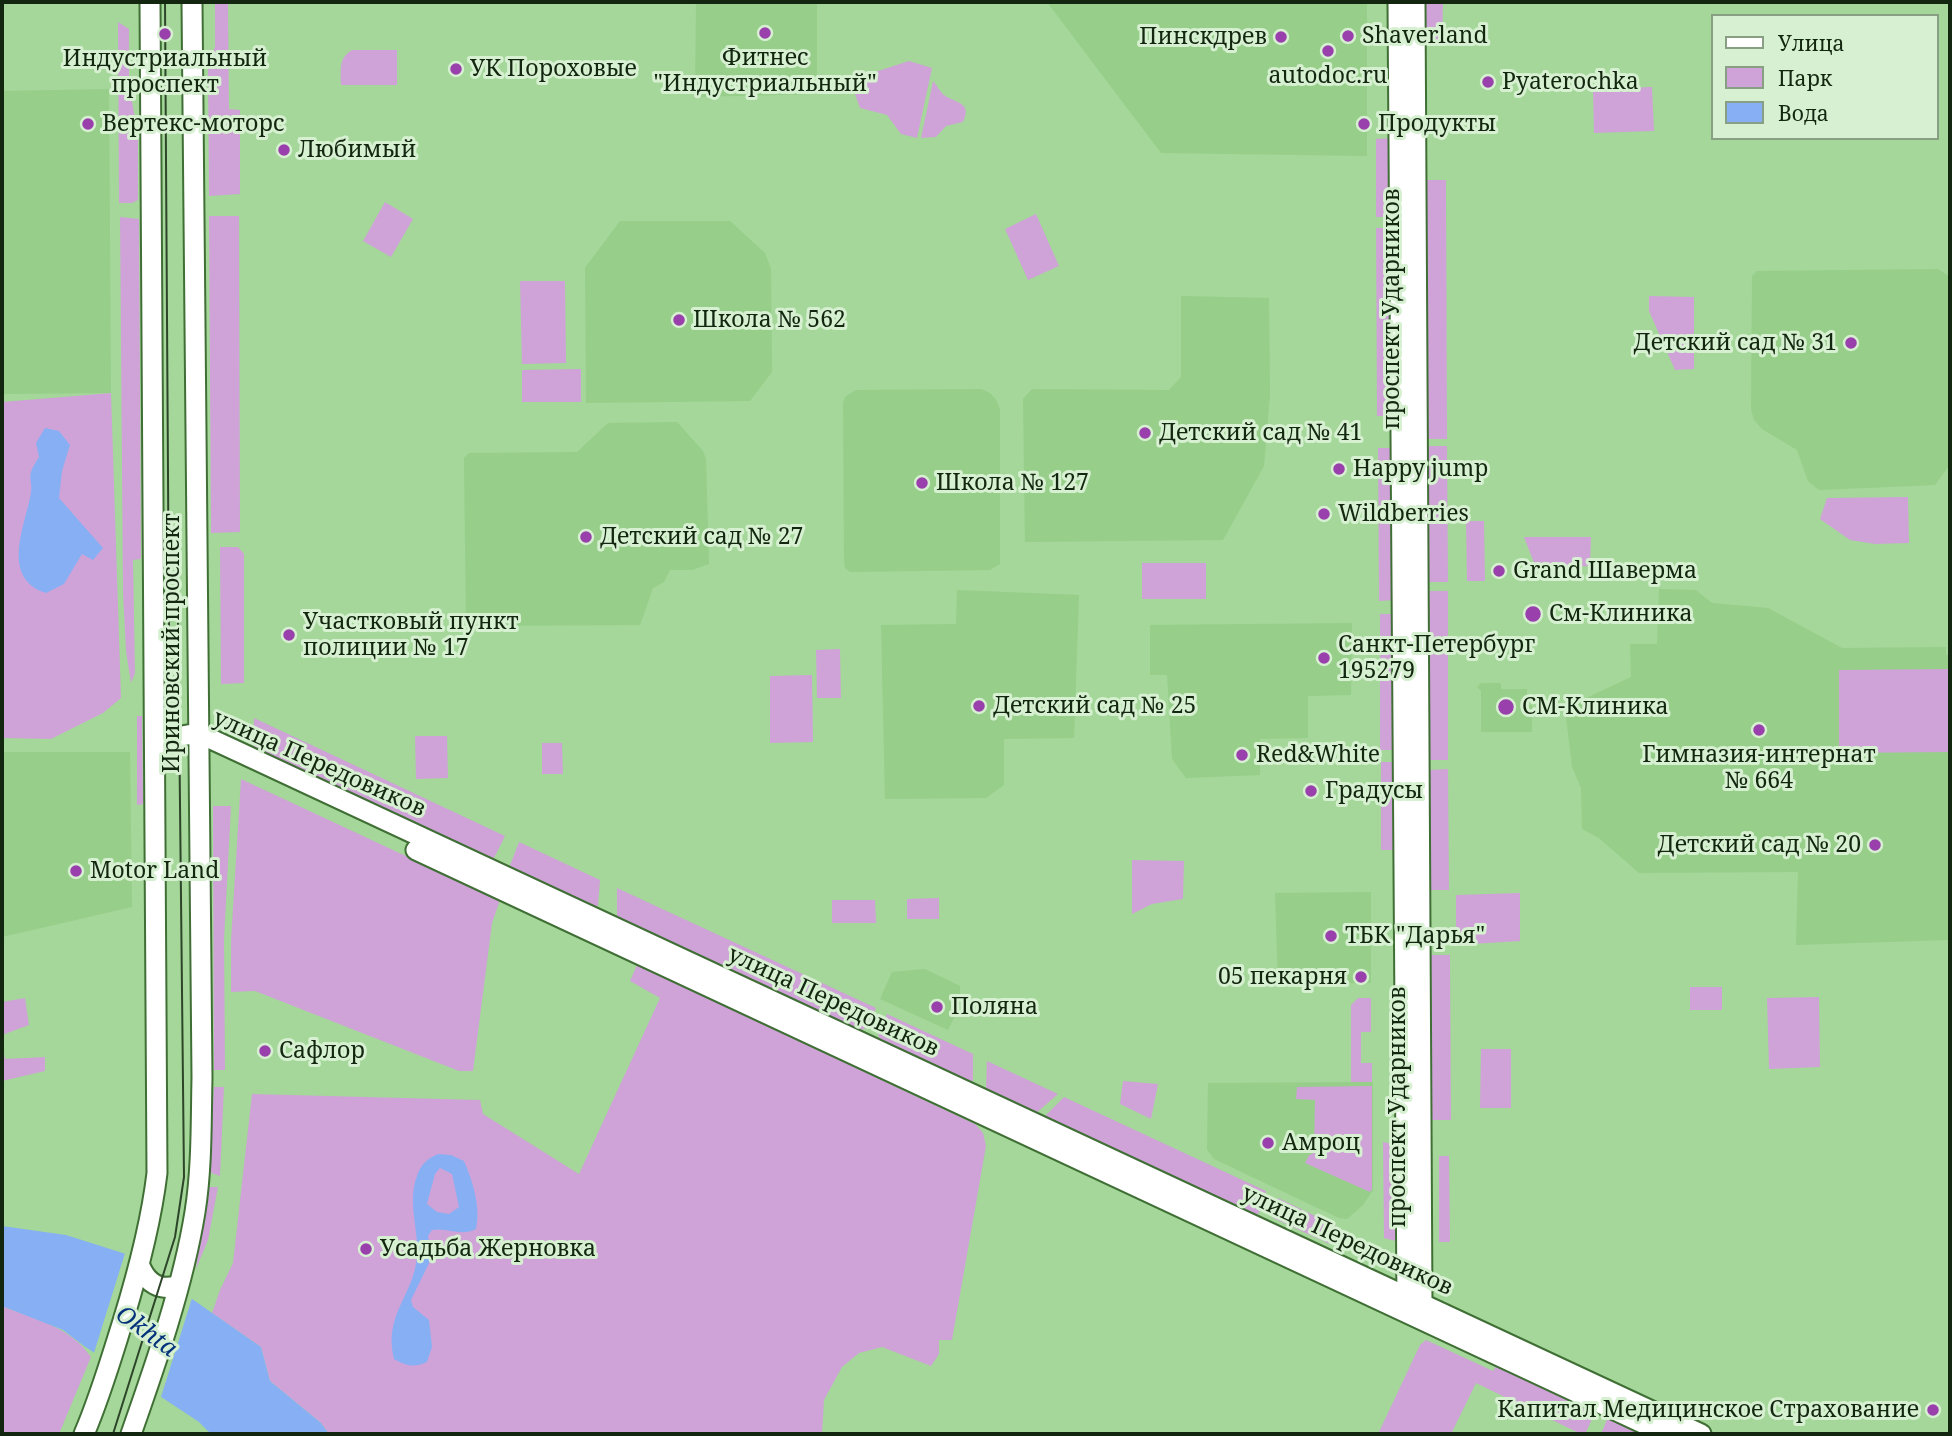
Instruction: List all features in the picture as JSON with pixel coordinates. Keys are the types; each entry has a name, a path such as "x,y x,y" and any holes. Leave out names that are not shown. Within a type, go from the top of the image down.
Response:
{"main road":[{"name":"Ириновский проспект","path":"84,1434 106,1379 141,1261 157,1173 150,2"},
{"name":"Ириновский проспект","path":"131,1434 179,1283 196,1210 200,1154 202,1078 192,2"},
{"name":"проспект Ударников","path":"1398,2 1412,766"},
{"name":"проспект Ударников","path":"1412,1304 1415,2"},
{"name":"улица Передовиков","path":"155,741 198,741 1412,1304 1702,1434"},
{"path":"141,1261 144,1276 160,1287 169,1288 179,1283"},
{"name":"улица Передовиков","path":"1412,1304 1666,1434"}],"shaded area":[{"path":"696,2 817,2 817,94 695,97"},
{"path":"1047,2 1367,2 1367,156 1161,153"},
{"path":"109,89 111,393 2,394 2,91"},
{"name":"Школа № 562","path":"620,221 730,221 765,253 771,269 772,372 750,401 586,403 585,268"},
{"name":"Детский сад № 31","path":"1938,269 1950,277 1950,464 1935,485 1819,490 1808,481 1797,450 1762,429 1754,420 1751,409 1752,276 1757,271"},
{"name":"Детский сад № 41","path":"1181,296 1269,298 1270,394 1264,466 1223,540 1025,542 1023,399 1032,389 1169,390 1181,377"},
{"name":"Школа № 127","path":"981,389 990,393 1000,409 1000,564 990,570 850,572 845,568 844,562 845,397 856,390"},
{"name":"Детский сад № 27","path":"677,422 703,451 706,459 709,564 692,570 670,570 664,582 653,588 640,625 466,626 464,458 469,453 577,452 608,423"},
{"name":"Гимназия-интернат № 664","path":"1659,589 1696,590 1712,603 1768,608 1842,648 1946,647 1946,655 1950,655 1950,940 1796,945 1798,872 1639,873 1599,838 1582,829 1581,788 1572,767 1565,708 1631,677 1630,644 1657,644"},
{"name":"Детский сад № 25","path":"957,590 1079,595 1074,738 1004,739 1004,785 986,798 885,799 881,625 956,624"},
{"path":"1352,623 1351,695 1308,696 1308,738 1260,739 1260,775 1186,778 1172,759 1167,675 1150,675 1150,625"},
{"name":"СМ-Клиника","path":"1481,683 1501,683 1501,689 1527,689 1527,705 1532,705 1532,732 1481,732 1481,691 1477,687"},
{"path":"2,752 130,752 132,907 2,937"},
{"path":"1371,892 1371,983 1278,984 1275,893"},
{"path":"925,969 960,986 960,1005 948,1030 880,999 892,972"},
{"path":"1373,1082 1373,1190 1363,1205 1347,1219 1339,1218 1214,1159 1207,1149 1208,1083"}],"green space":[{"path":"215,2 228,2 229,109 240,110 240,194 209,196 208,62 215,47"},
{"path":"1422,2 1443,2 1442,45 1422,40"},
{"path":"118,22 129,29 129,84 138,136 138,200 132,203 119,203"},
{"path":"352,50 397,50 397,85 341,85 342,61"},
{"path":"909,61 932,68 917,138 901,134 887,115 860,108 855,94 869,74"},
{"path":"933,81 944,95 964,107 966,115 963,122 946,126 936,137 921,138"},
{"path":"1652,87 1654,131 1594,133 1593,89"},
{"path":"1393,138 1393,217 1376,217 1376,139"},
{"path":"1426,180 1446,180 1447,439 1427,439"},
{"path":"385,202 413,219 391,257 363,241"},
{"path":"1036,214 1059,266 1028,280 1005,229"},
{"path":"209,216 239,216 240,532 211,533"},
{"path":"120,217 139,219 141,559 133,560 135,673 131,683 126,651 123,593"},
{"path":"1376,228 1393,228 1394,416 1377,416"},
{"path":"520,281 565,281 566,363 522,364"},
{"path":"1649,296 1694,297 1694,369 1675,370 1649,311"},
{"path":"581,369 581,402 522,402 522,370"},
{"path":"111,393 121,698 103,713 51,739 2,738 2,402"},
{"path":"1427,446 1447,446 1448,582 1428,582"},
{"path":"1378,448 1394,448 1396,600 1379,601"},
{"path":"1908,497 1909,543 1875,544 1850,540 1820,519 1827,498"},
{"path":"1466,521 1484,521 1485,581 1467,581"},
{"path":"1524,537 1591,537 1590,566 1536,568"},
{"path":"220,547 238,547 244,554 244,683 221,684"},
{"path":"1142,563 1206,563 1206,599 1142,599"},
{"path":"1428,591 1448,591 1448,760 1429,760"},
{"path":"1380,614 1396,614 1397,750 1380,750"},
{"path":"840,649 841,698 817,698 816,650"},
{"path":"1950,669 1950,752 1839,753 1839,670"},
{"path":"812,675 813,742 770,743 770,676"},
{"path":"137,716 142,716 143,804 137,805"},
{"path":"254,718 505,836 495,856 491,861 253,749"},
{"path":"415,736 447,736 448,778 416,779"},
{"path":"542,743 562,743 563,774 542,774"},
{"path":"1381,762 1397,762 1398,850 1381,850"},
{"path":"1448,769 1449,890 1430,890 1429,770"},
{"path":"241,779 500,900 492,923 473,1071 459,1071 255,991 231,992 231,940"},
{"path":"213,806 231,806 224,940 225,1070 214,1070"},
{"path":"519,842 600,880 598,905 595,910 509,868"},
{"path":"1132,860 1184,861 1183,899 1152,904 1132,914"},
{"path":"617,888 876,1008 866,1028 856,1032 617,920"},
{"path":"1520,893 1520,941 1456,945 1456,895"},
{"path":"939,898 939,919 907,919 907,899"},
{"path":"832,900 875,900 876,923 832,923"},
{"path":"1431,955 1450,955 1451,1120 1432,1120"},
{"path":"637,965 975,1124 983,1133 986,1146 952,1340 939,1340 939,1354 931,1366 882,1347 859,1353 842,1367 824,1400 822,1434 329,1434 321,1423 270,1381 261,1347 212,1313 233,1263 252,1094 480,1100 483,1114 579,1174 660,998 630,981"},
{"path":"1690,987 1722,987 1722,1010 1690,1010"},
{"path":"1819,997 1820,1067 1769,1069 1767,998"},
{"path":"25,998 29,1025 2,1035 2,1002"},
{"path":"1358,998 1371,998 1371,1032 1361,1032 1361,1063 1372,1063 1372,1082 1351,1082 1351,1005"},
{"path":"887,1014 973,1054 973,1080 970,1085 881,1044 878,1033"},
{"path":"2,1043 5,1059 45,1057 45,1071 2,1081"},
{"path":"1481,1049 1511,1049 1511,1108 1480,1108"},
{"path":"987,1061 1058,1094 1034,1115 988,1094"},
{"path":"1123,1081 1158,1084 1151,1119 1120,1104"},
{"path":"1372,1086 1370,1192 1305,1163 1309,1155 1314,1153 1315,1100 1296,1099 1297,1087"},
{"path":"214,1087 224,1087 220,1176 209,1172"},
{"path":"1064,1097 1266,1191 1259,1213 1253,1218 1042,1119"},
{"path":"1383,1142 1397,1145 1400,1242 1384,1238"},
{"path":"1439,1156 1449,1156 1450,1242 1439,1242"},
{"path":"207,1187 218,1187 208,1240 196,1269"},
{"path":"1278,1198 1340,1228 1332,1245 1273,1218"},
{"path":"2,1306 62,1331 73,1338 91,1357 59,1434 2,1434"},
{"path":"1426,1340 1493,1371 1497,1365 1596,1411 1585,1434 1476,1383 1451,1434 1378,1434 1420,1345"},
{"path":"1608,1417 1646,1434 1601,1434"}],"water":[{"path":"45,428 59,431 70,445 62,471 59,498 103,548 93,560 82,554 64,584 46,593 32,586 24,577 19,552 31,491 30,475 39,457 36,443"},
{"path":"438,1154 451,1155 464,1161 478,1212 476,1229 460,1232 432,1230 428,1236 432,1257 411,1300 413,1307 429,1320 432,1347 427,1362 410,1365 394,1359 393,1330 415,1270 417,1256 414,1186 420,1168","holes":["440,1168 452,1174 459,1207 449,1214 437,1212 427,1204 435,1174"]},
{"name":"Okhta","path":"2,1226 66,1235 129,1255 261,1347 270,1381 321,1423 329,1434 211,1434 199,1422 63,1330 2,1306"}],"pier":[{"path":"126,1250 193,1295 160,1400 93,1356"}],"tram line":[{"path":"165,2 169,632"},
{"path":"113,1434 175,1237 184,1177 178,618"}],"place":[{"name":"Фитнес \"Индустриальный\"","path":"765,33"},
{"name":"Индустриальный проспект","path":"165,34"},
{"name":"Shaverland","path":"1348,36"},
{"name":"Пинскдрев","path":"1281,37"},
{"name":"autodoc.ru","path":"1328,51"},
{"name":"УК Пороховые","path":"456,69"},
{"name":"Pyaterochka","path":"1488,82"},
{"name":"Вертекс-моторс","path":"88,124"},
{"name":"Продукты","path":"1364,124"},
{"name":"Любимый","path":"284,150"},
{"name":"Школа № 562","path":"679,320"},
{"name":"Детский сад № 31","path":"1851,343"},
{"name":"Детский сад № 41","path":"1145,433"},
{"name":"Happy jump","path":"1339,469"},
{"name":"Школа № 127","path":"922,483"},
{"name":"Wildberries","path":"1324,514"},
{"name":"Детский сад № 27","path":"586,537"},
{"name":"Grand Шаверма","path":"1499,571"},
{"name":"См-Клиника","path":"1533,614"},
{"name":"Участковый пункт полиции № 17","path":"289,635"},
{"name":"Санкт-Петербург 195279","path":"1324,658"},
{"name":"Детский сад № 25","path":"979,706"},
{"name":"СМ-Клиника","path":"1506,707"},
{"name":"Гимназия-интернат № 664","path":"1759,730"},
{"name":"Red&White","path":"1242,755"},
{"name":"Градусы","path":"1311,791"},
{"name":"Детский сад № 20","path":"1875,845"},
{"name":"Motor Land","path":"76,871"},
{"name":"ТБК \"Дарья\"","path":"1331,936"},
{"name":"05 пекарня","path":"1361,977"},
{"name":"Поляна","path":"937,1007"},
{"name":"Сафлор","path":"265,1051"},
{"name":"Амроц","path":"1268,1143"},
{"name":"Усадьба Жерновка","path":"366,1249"},
{"name":"Капитал Медицинское Страхование","path":"1933,1410"}]}
